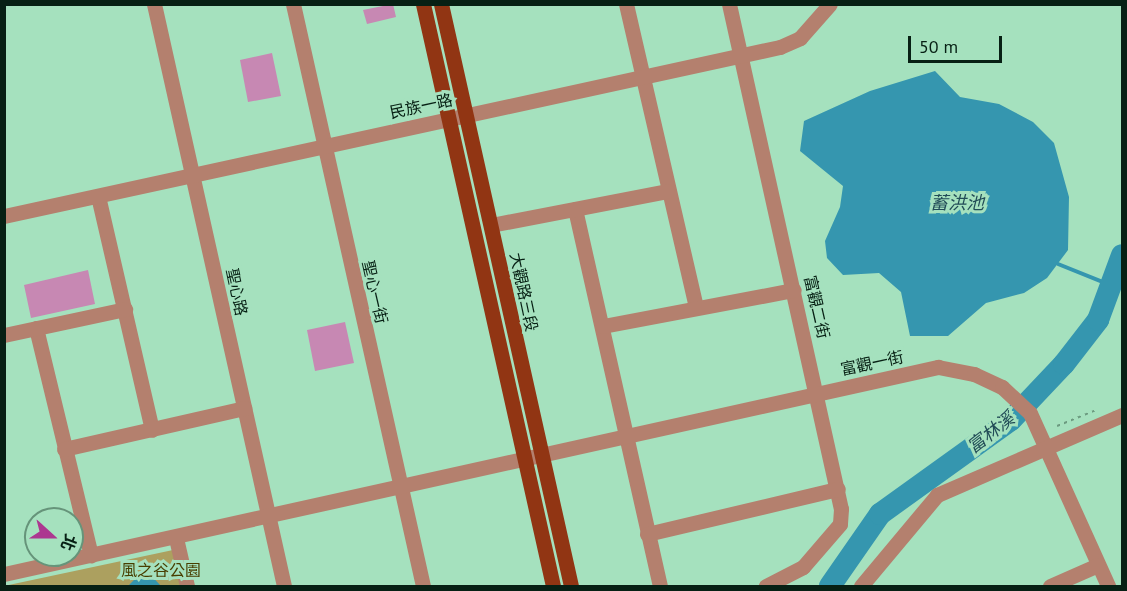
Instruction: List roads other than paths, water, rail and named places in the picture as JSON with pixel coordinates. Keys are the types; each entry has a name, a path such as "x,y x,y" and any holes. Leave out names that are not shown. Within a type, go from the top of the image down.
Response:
{"main road":[{"path":"423,4 554,586"},
{"name":"大觀路三段","path":"441,4 469,114 490,225 571,586"}],"street":[{"name":"聖心路","path":"154,4 284,586"},
{"name":"聖心一街","path":"293,4 423,586"},
{"path":"626,4 667,191 696,307"},
{"name":"富觀二街","path":"729,4 819,393 838,489 840,524 803,567 766,586"},
{"name":"民族一路","path":"4,216 741,56 800,38 830,4"},
{"path":"490,225 667,191"},
{"path":"98,196 152,430"},
{"path":"575,209 660,586"},
{"path":"603,326 794,290"},
{"path":"4,335 124,309"},
{"path":"36,328 90,555"},
{"name":"富觀一街","path":"4,574 401,490 938,367 974,374 1002,387 1030,413 1049,449 1108,586"},
{"path":"64,449 244,408"},
{"path":"861,586 937,495 1049,449 1122,415"},
{"path":"647,534 838,489"},
{"path":"176,538 188,586"},
{"path":"1050,586 1098,565"}],"water":[{"name":"蓄洪池","path":"935,71 960,97 999,104 1033,122 1054,143 1069,197 1068,250 1047,278 1024,293 986,303 948,336 910,336 901,292 879,273 843,275 827,258 825,241 840,207 843,186 800,151 804,121 870,91"},
{"path":"145,569 161,586 128,586"}],"waterway":[{"name":"富林溪","path":"830,586 880,514 1011,420 1064,364 1098,320 1122,255"},
{"path":"1058,264 1110,285"}],"park label":[{"name":"風之谷公園","path":"161,570"}]}
